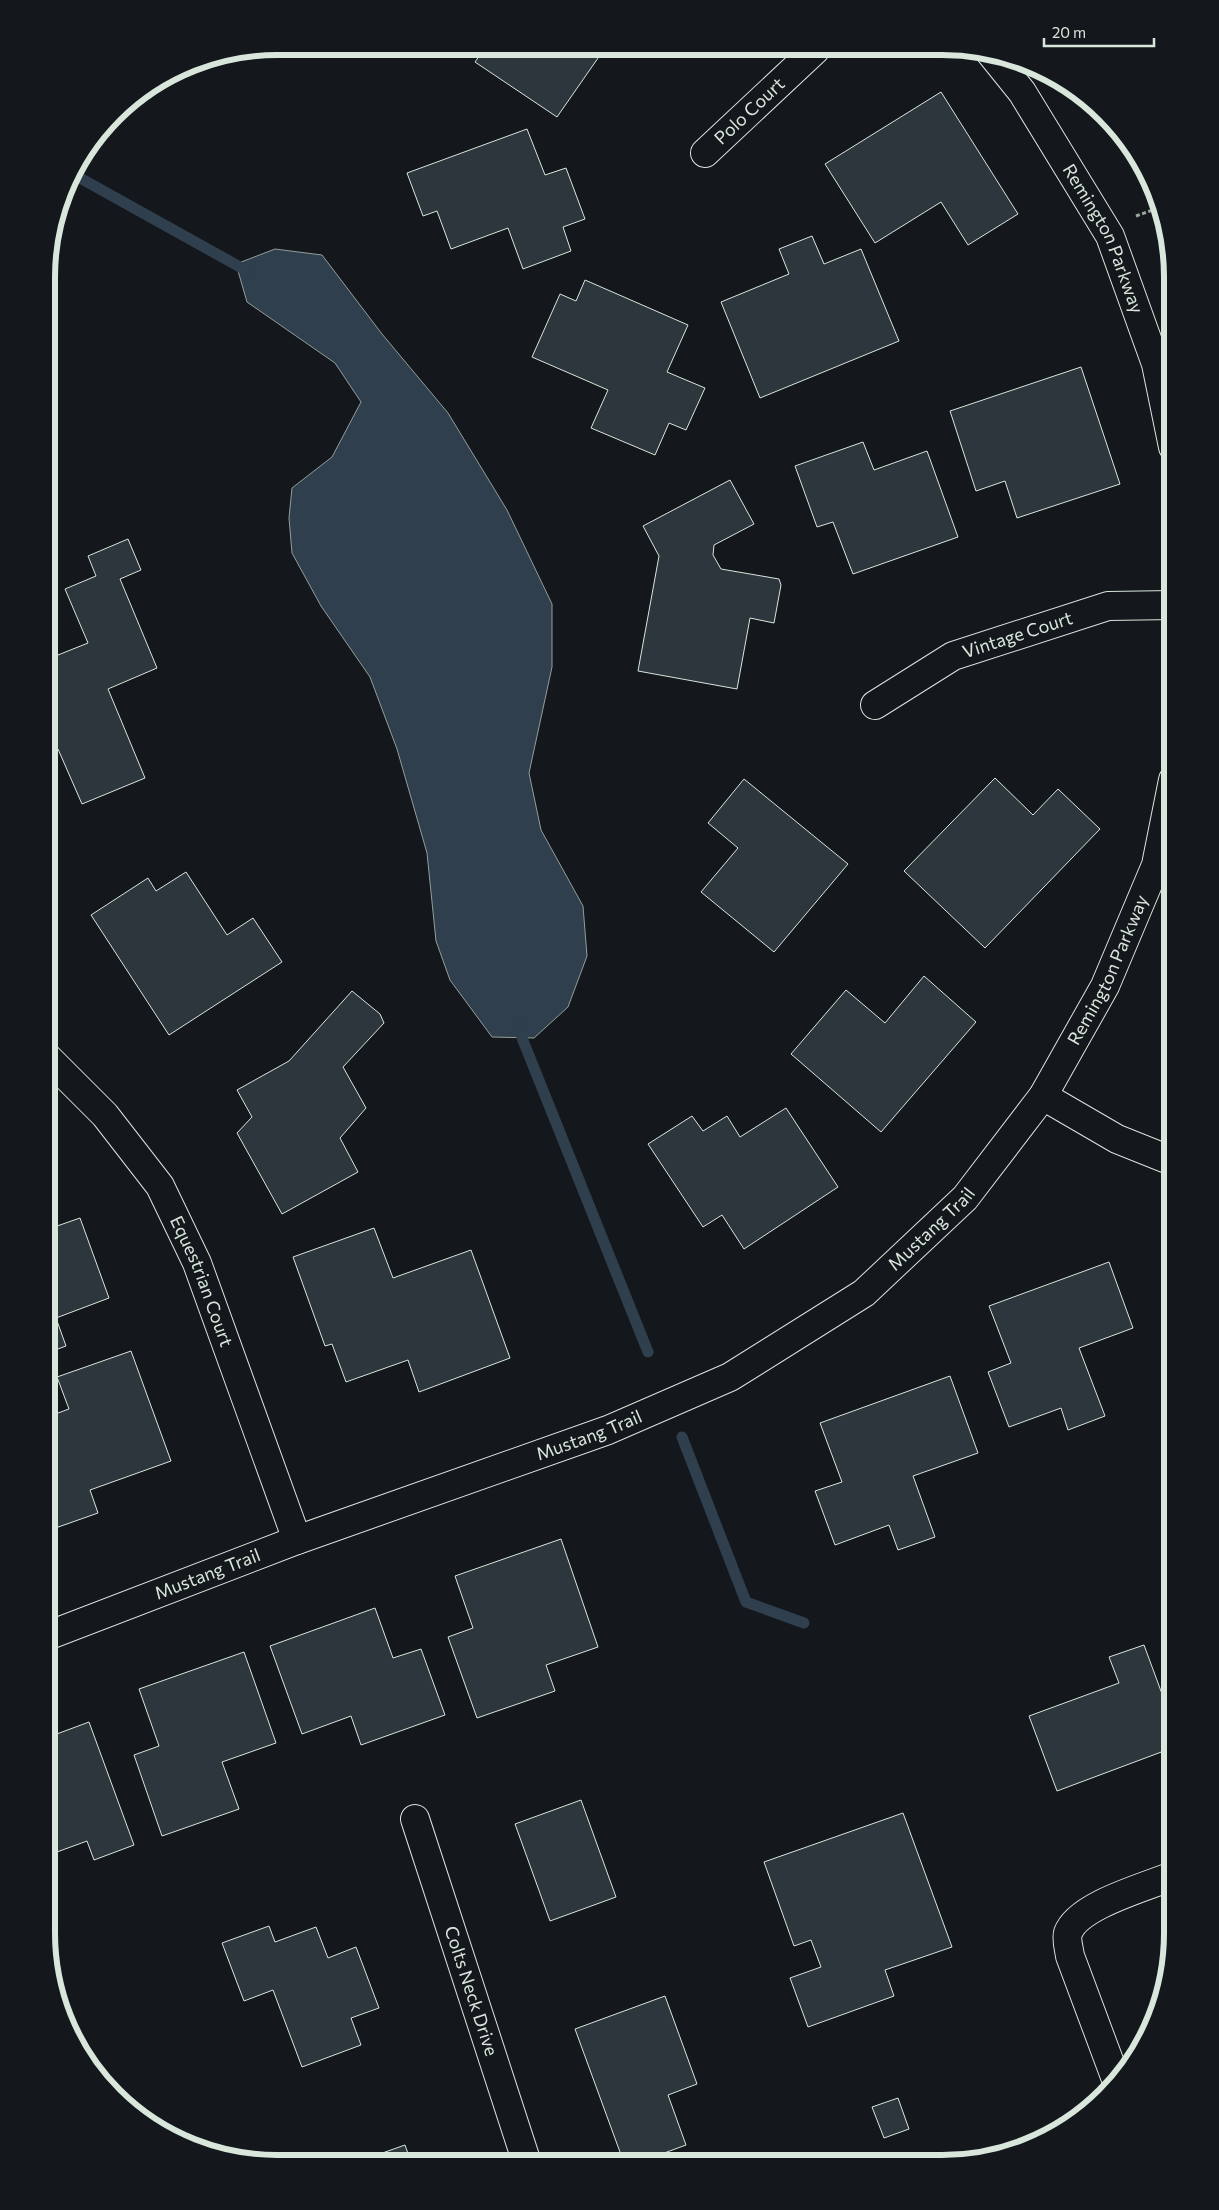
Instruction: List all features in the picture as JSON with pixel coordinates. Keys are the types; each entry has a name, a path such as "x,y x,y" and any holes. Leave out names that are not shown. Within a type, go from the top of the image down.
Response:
{"street":[{"name":"Polo Court","path":"705,153 810,55"},
{"name":"Remington Parkway","path":"998,62 1022,92 1110,236 1156,364 1164,403"},
{"name":"Vintage Court","path":"876,705 953,656 1108,606 1164,605"},
{"name":"Remington Parkway","path":"1042,1096 1105,986 1152,873 1164,820"},
{"name":"Equestrian Court","path":"55,1065 105,1115 160,1186 197,1263 297,1540"},
{"path":"1042,1096 1117,1139 1164,1158"},
{"name":"Mustang Trail","path":"55,1633 297,1540 608,1430 730,1377 864,1293 965,1198 1042,1096"},
{"name":"Colts Neck Drive","path":"415,1820 525,2155"},
{"path":"1114,2073 1070,1956 1067,1935 1072,1924 1092,1908 1164,1879"}],"water":[{"path":"275,249 322,255 382,334 448,413 507,510 552,604 552,667 529,773 541,830 583,906 587,956 568,1007 534,1038 492,1037 450,980 436,941 427,853 397,749 370,677 321,606 292,553 289,518 292,488 332,457 361,402 335,363 247,302 236,264"}],"building":[{"path":"480,55 600,55 557,117 475,62"},
{"path":"941,92 1018,214 968,245 941,202 875,243 825,164"},
{"path":"527,129 545,175 566,168 585,219 563,227 571,251 523,269 508,228 451,249 437,211 423,216 407,173"},
{"path":"812,236 824,264 861,249 899,341 760,398 721,302 789,274 779,249"},
{"path":"585,280 688,325 667,372 705,388 686,430 669,423 655,455 591,428 608,390 532,357 560,294 576,301"},
{"path":"1081,367 1120,484 1017,518 1005,481 976,491 950,411"},
{"path":"863,442 874,470 927,451 958,537 853,574 833,522 817,527 795,466"},
{"path":"730,480 754,524 714,545 713,555 721,569 779,579 781,585 774,623 750,618 737,689 638,671 659,556 643,526"},
{"path":"128,539 141,570 120,579 157,668 108,689 145,778 82,804 58,749 55,750 55,692 57,691 55,686 55,656 88,643 65,589 96,576 88,556"},
{"path":"995,778 1033,815 1058,789 1100,829 985,948 904,871"},
{"path":"744,779 848,864 774,952 701,892 738,848 708,823"},
{"path":"186,872 227,935 253,918 282,962 169,1035 91,915 148,878 156,891"},
{"path":"924,976 976,1022 881,1132 791,1054 846,990 885,1023"},
{"path":"352,991 380,1014 384,1023 343,1067 366,1108 340,1138 358,1172 282,1214 237,1133 252,1117 237,1090 289,1061"},
{"path":"786,1108 838,1187 744,1249 722,1215 703,1227 648,1144 692,1116 703,1131 727,1116 740,1137"},
{"path":"80,1218 109,1298 56,1318 66,1346 55,1350 55,1221 57,1226"},
{"path":"374,1228 393,1278 471,1250 510,1358 419,1392 408,1360 346,1382 332,1344 325,1346 293,1257"},
{"path":"1109,1262 1133,1328 1079,1348 1105,1416 1068,1430 1061,1408 1009,1427 988,1372 1011,1363 989,1306"},
{"path":"131,1351 171,1461 90,1490 98,1513 55,1528 55,1414 69,1409 57,1377"},
{"path":"950,1376 978,1453 913,1476 935,1537 898,1550 889,1525 835,1545 815,1491 842,1482 820,1423"},
{"path":"561,1539 598,1647 546,1665 555,1691 477,1718 448,1637 473,1628 455,1576"},
{"path":"375,1608 393,1658 421,1649 445,1715 361,1745 351,1716 302,1734 270,1646"},
{"path":"1144,1645 1164,1699 1164,1751 1057,1791 1029,1716 1119,1683 1109,1657"},
{"path":"244,1652 276,1743 222,1762 239,1809 162,1836 134,1755 159,1746 139,1689"},
{"path":"89,1722 134,1845 94,1860 87,1841 55,1853 55,1735"},
{"path":"581,1800 616,1897 550,1921 515,1824"},
{"path":"903,1813 952,1947 885,1970 894,1996 808,2027 790,1978 821,1967 811,1940 794,1946 764,1862"},
{"path":"269,1926 275,1942 316,1927 328,1958 356,1947 379,2008 351,2018 361,2045 302,2067 273,1990 244,2001 222,1943"},
{"path":"665,1996 697,2084 668,2095 686,2145 659,2155 621,2155 575,2029"},
{"path":"898,2098 909,2129 884,2138 872,2107"},
{"path":"405,2145 409,2155 377,2155"}],"waterway":[{"path":"79,177 249,272"},
{"path":"519,1024 522,1038 648,1352"},
{"path":"682,1437 746,1602 804,1623"}]}
